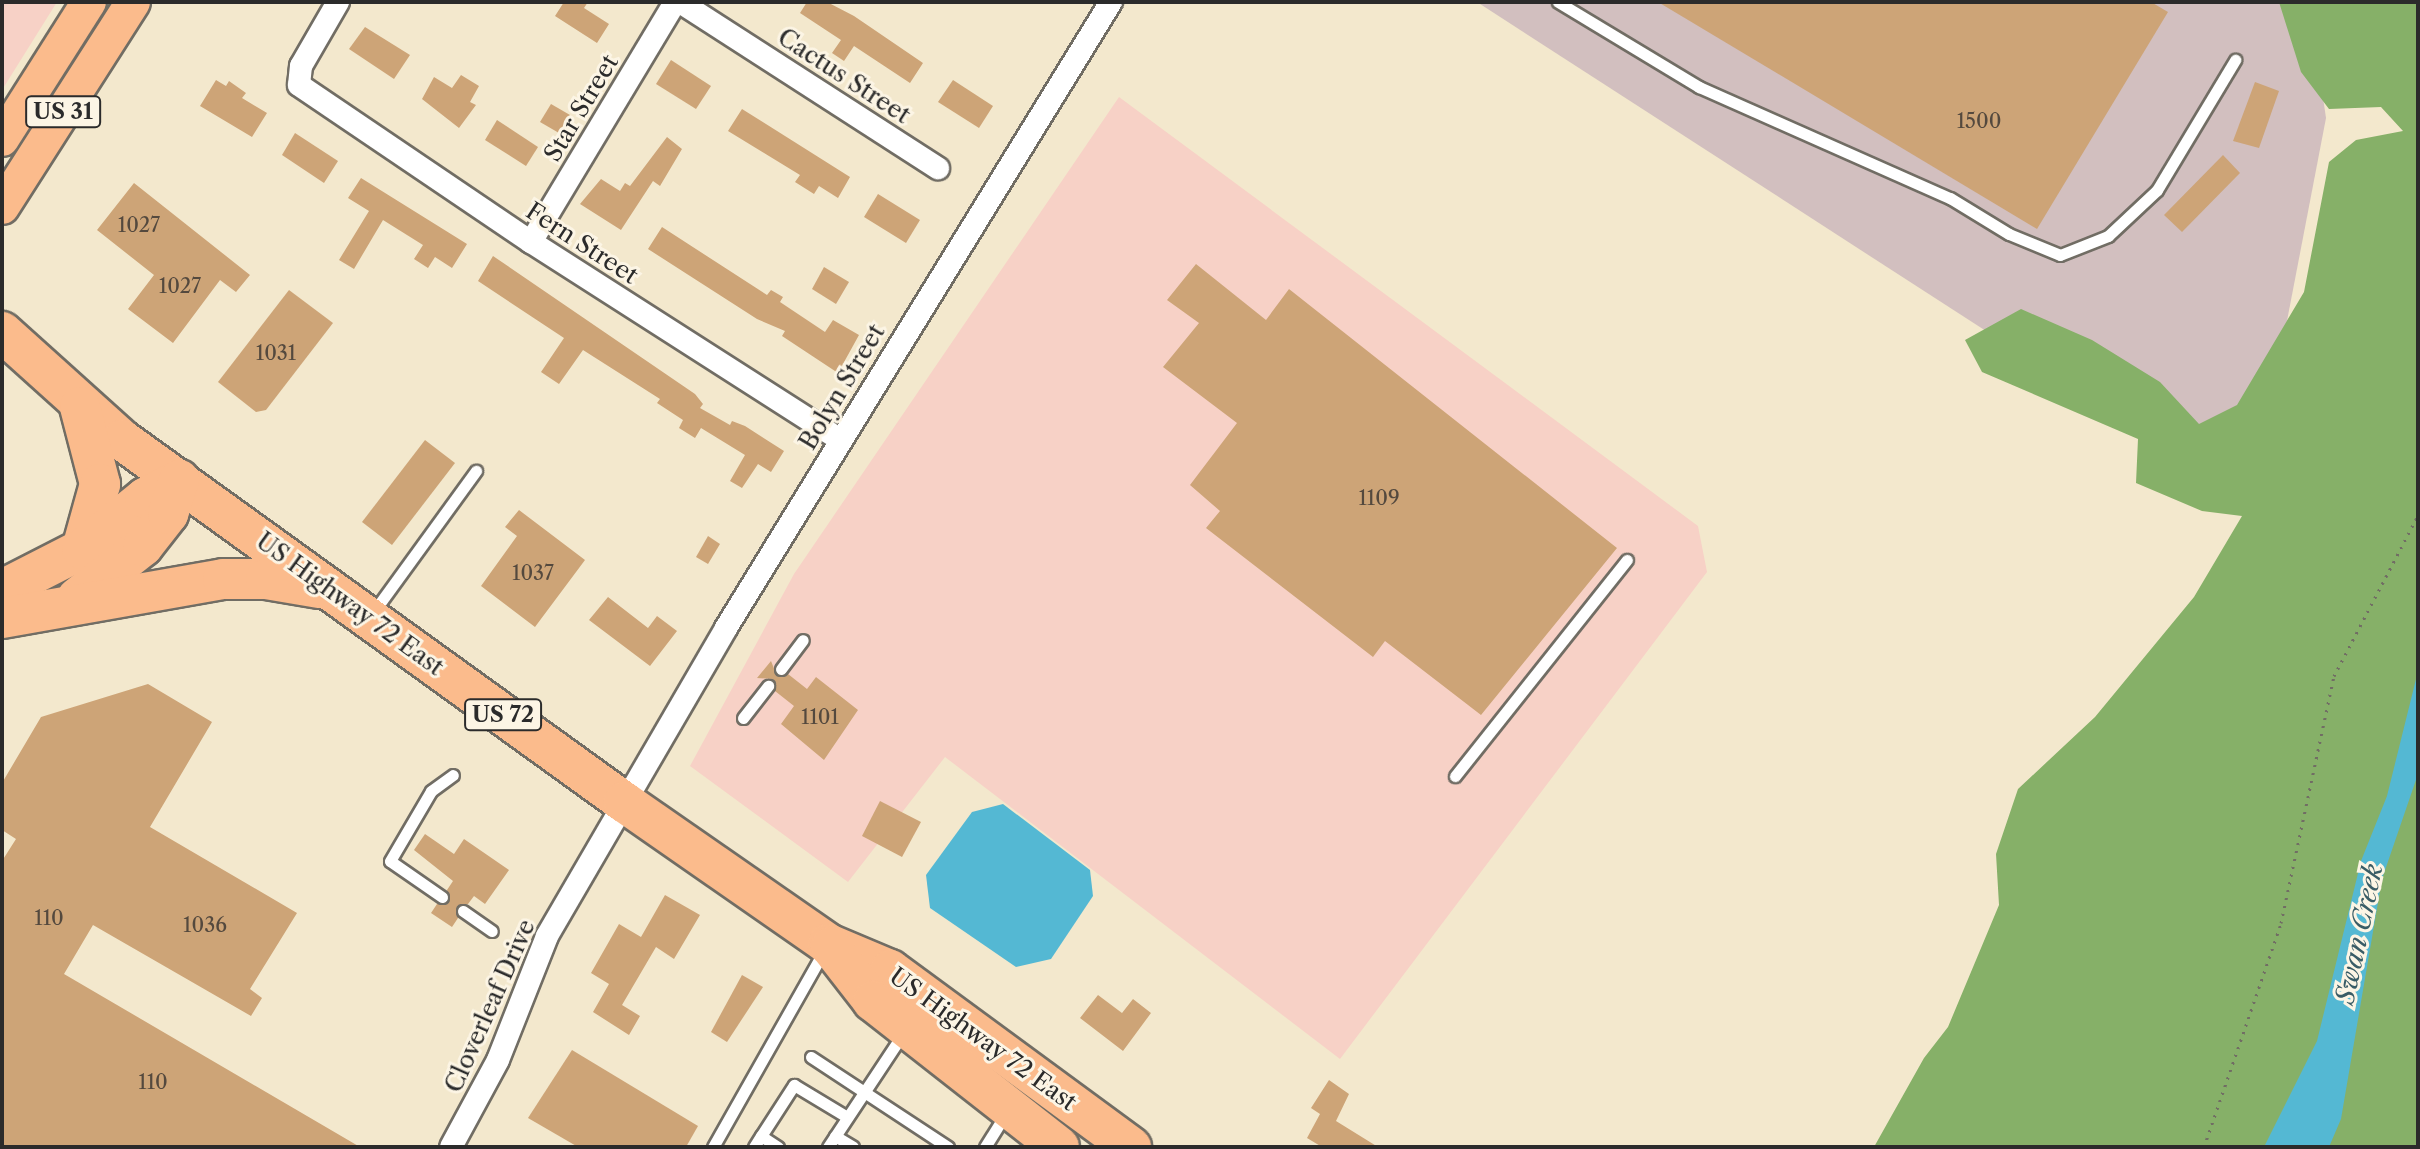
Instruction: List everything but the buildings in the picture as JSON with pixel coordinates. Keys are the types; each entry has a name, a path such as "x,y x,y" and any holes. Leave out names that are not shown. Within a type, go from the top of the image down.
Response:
{"highway":[{"name":"US Highway 72 East","path":"2,332 80,407 624,802 828,944 890,970 990,1068 1009,1108 1059,1147"},
{"path":"80,407 100,484 82,549"},
{"path":"2,590 82,549 145,498 179,480"},
{"path":"59,606 97,586 143,546 168,514 179,480"},
{"path":"2,618 223,579 287,581 330,590"},
{"name":"US Highway 72 East","path":"828,944 873,1001 907,1027 990,1068 1131,1147"}],"main road":[{"name":"US 31","path":"2,139 89,2"},
{"name":"US 31","path":"2,207 133,2"}],"street":[{"name":"Fern Street","path":"338,2 301,66 299,85 531,242 841,440"},
{"name":"Cactus Street","path":"678,2 938,168"},
{"name":"Star Street","path":"531,242 678,2"},
{"name":"Bolyn Street","path":"624,802 841,440 1111,2"},
{"name":"Cloverleaf Drive","path":"451,1147 498,1060 547,936 624,802"}],"lane":[{"path":"1558,2 1699,87 1950,198 2009,234 2060,255 2108,236 2157,190 2235,60"},
{"path":"369,617 476,471"},
{"path":"1455,776 1627,560"},
{"path":"781,669 803,640"},
{"path":"743,718 768,686"},
{"path":"442,897 390,861 431,791 453,775"},
{"path":"463,911 492,931"},
{"path":"713,1147 828,944"},
{"path":"828,1147 907,1027"},
{"path":"811,1057 948,1147"},
{"path":"778,1147 757,1142 794,1085 847,1117"},
{"path":"985,1147 1009,1108"},
{"path":"835,1136 853,1147"}],"path":[{"path":"2204,1147 2281,923 2334,676 2418,515"}],"shaded area":[{"path":"2,2 57,2 2,90"},
{"path":"1477,2 2309,2 2326,118 2252,503"},
{"path":"1119,97 1698,526 1707,572 1340,1059 945,757 848,882 690,766 794,574"}],"green space":[{"path":"2279,2 2418,2 2418,1147 1874,1147 1924,1058 1948,1027 1999,905 1996,854 2018,789 2095,717 2194,597 2242,516 2202,511 2136,483 2138,439 1982,372 1965,340 2021,309 2092,340 2160,382 2199,424 2237,405 2304,292 2329,162 2356,140 2403,131 2381,107 2329,109 2301,72"}],"water":[{"name":"Swan Creek","path":"2418,671 2418,774 2382,879 2341,1119 2329,1147 2264,1147 2317,1041 2361,861 2387,796"},
{"path":"1003,804 1090,870 1093,896 1051,959 1016,967 930,908 926,875 972,812"}]}
